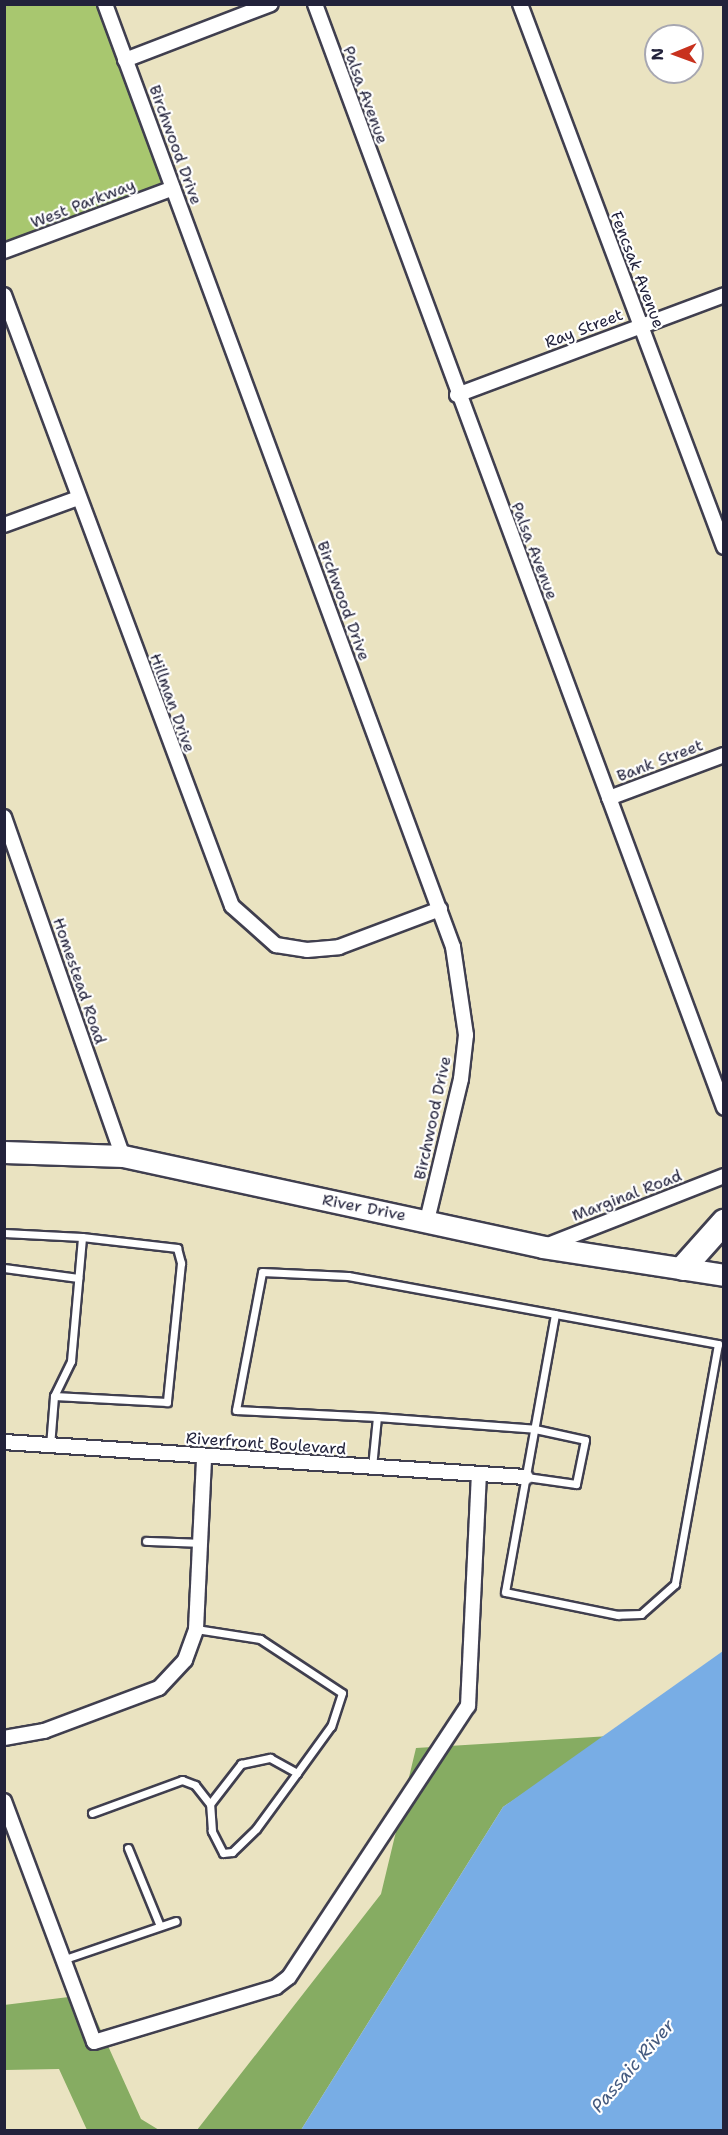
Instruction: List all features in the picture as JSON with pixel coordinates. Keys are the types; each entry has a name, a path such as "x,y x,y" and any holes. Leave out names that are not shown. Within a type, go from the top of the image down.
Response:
{"highway":[{"path":"683,1268 723,1222"}],"main road":[{"name":"River Drive","path":"4,1152 123,1156 543,1247 723,1275"}],"street":[{"name":"Birchwood Drive","path":"105,4 440,909 462,992 466,1035 461,1079 427,1221"},
{"path":"125,60 271,4"},
{"name":"Palsa Avenue","path":"315,4 457,395 723,1108"},
{"name":"Fencsak Avenue","path":"520,4 723,547"},
{"name":"West Parkway","path":"4,251 173,188"},
{"name":"Hillman Drive","path":"4,295 219,879 232,906 251,928 276,945 328,948 440,909"},
{"name":"Ray Street","path":"457,395 723,295"},
{"path":"4,525 78,498"},
{"name":"Bank Street","path":"609,798 723,755"},
{"name":"Homestead Road","path":"4,816 123,1156"},
{"name":"Marginal Road","path":"543,1247 723,1176"},
{"name":"Riverfront Boulevard","path":"4,1442 526,1477"},
{"path":"4,1738 44,1731 159,1688 185,1660 196,1629 204,1457"},
{"path":"4,1801 65,1959 94,2042 276,1987 290,1977 468,1706 479,1474"}],"lane":[{"path":"4,1233 82,1237 179,1250 171,1392 160,1404 54,1396"},
{"path":"50,1446 54,1396 71,1361 82,1237"},
{"path":"4,1268 78,1278"},
{"path":"526,1477 576,1484 585,1440 535,1429 377,1417 236,1410 262,1272 348,1275 718,1344 675,1584 641,1614 618,1615 505,1592 526,1477 535,1429 555,1314"},
{"path":"372,1467 377,1417"},
{"path":"146,1541 200,1543"},
{"path":"92,1814 182,1780 195,1785 210,1804 212,1831 223,1853 232,1852 297,1773 331,1726 342,1693 260,1639 196,1629"},
{"path":"210,1804 242,1764 270,1758 297,1773"},
{"path":"128,1848 160,1926"},
{"path":"65,1959 176,1921"}],"green space":[{"path":"5,5 105,5 173,188 5,251"},
{"path":"610,1736 503,1807 301,2130 197,2130 381,1894 416,1748"},
{"path":"85,1995 141,2119 159,2130 87,2130 59,2069 5,2070 4,2005"}],"water":[{"name":"Passaic River","path":"723,1651 723,2130 301,2130 503,1807"}]}
